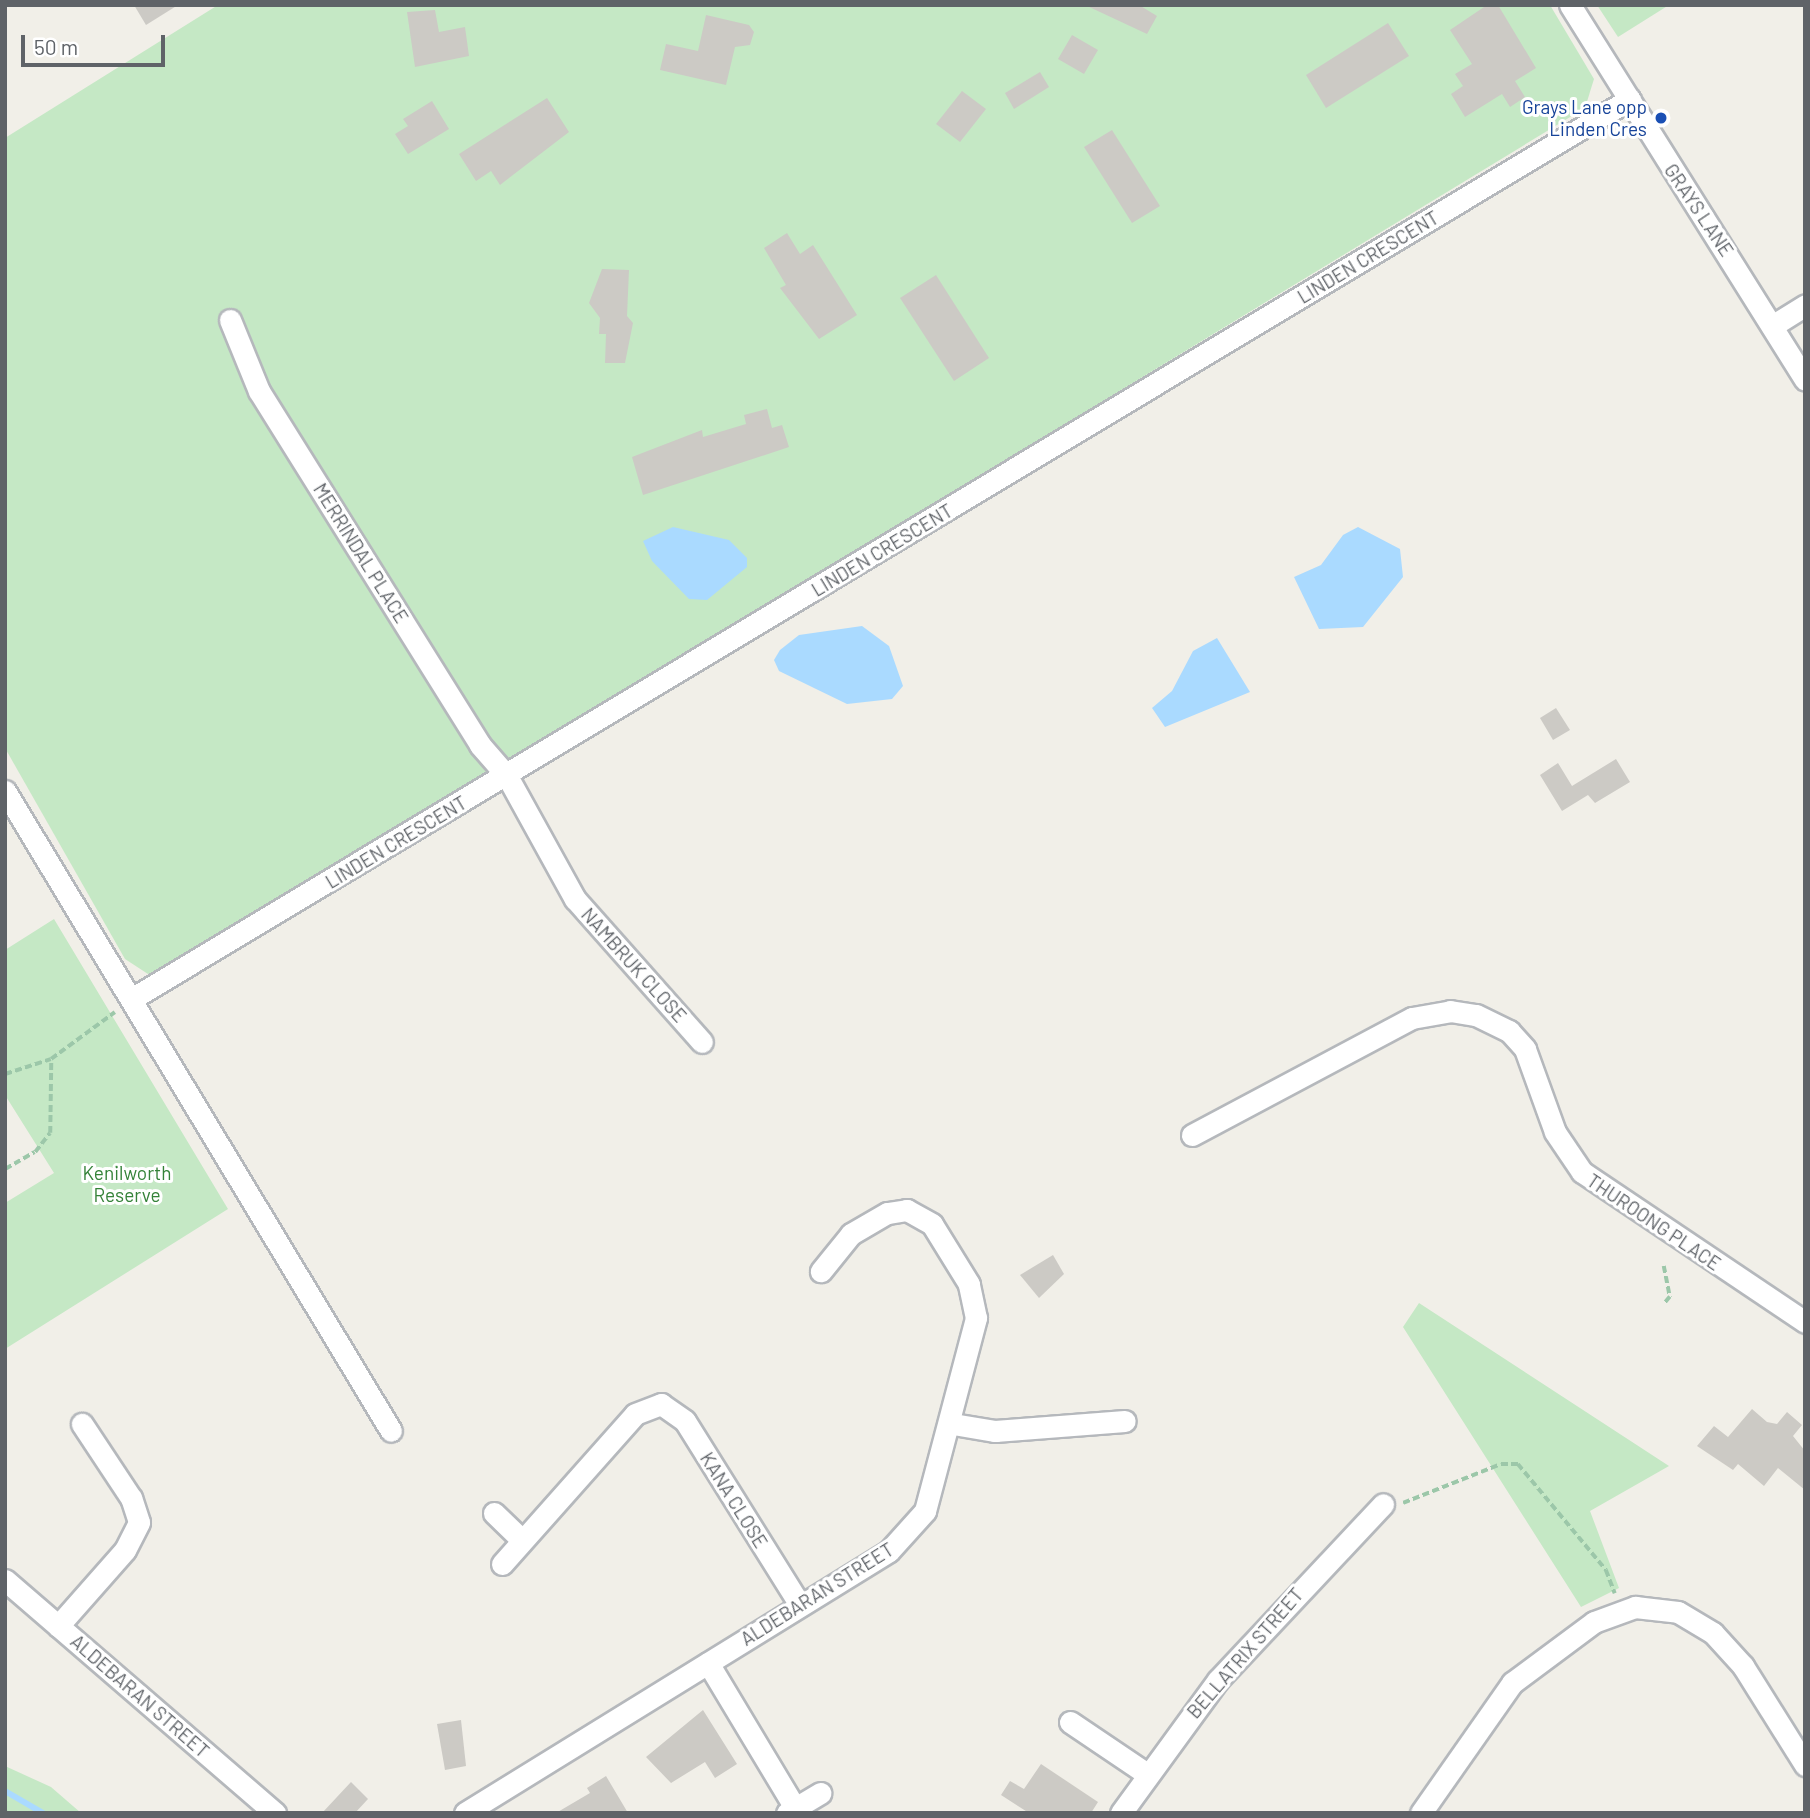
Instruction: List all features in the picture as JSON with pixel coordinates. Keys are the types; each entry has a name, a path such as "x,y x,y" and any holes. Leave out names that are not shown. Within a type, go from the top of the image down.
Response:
{"street":[{"name":"GRAYS LANE","path":"1570,5 1805,379"},
{"name":"LINDEN CRESCENT","path":"134,999 1630,99"},
{"path":"1772,326 1805,305"},
{"name":"MERRINDAL PLACE","path":"230,320 260,391 480,745 508,776"},
{"name":"NAMBRUK CLOSE","path":"508,776 575,899 702,1042"},
{"path":"5,791 134,999 391,1430"},
{"name":"THUROONG PLACE","path":"1192,1135 1412,1018 1438,1012 1476,1015 1509,1031 1525,1049 1558,1139 1582,1172 1805,1322"},
{"name":"ALDEBARAN STREET","path":"465,1813 800,1605 908,1533 932,1496 953,1424 976,1310 965,1275 932,1224 915,1212 887,1213 838,1245 821,1271"},
{"name":"KANA CLOSE","path":"502,1564 635,1414 662,1395 685,1421 800,1605"},
{"path":"953,1424 995,1431 1125,1421"},
{"path":"58,1626 125,1550 144,1522 82,1424"},
{"name":"BELLATRIX STREET","path":"1121,1813 1218,1680 1383,1504"},
{"path":"494,1513 527,1533"},
{"name":"ALDEBARAN STREET","path":"5,1580 275,1813"},
{"path":"1421,1813 1512,1683 1620,1610 1668,1609 1713,1633 1743,1666 1805,1765"},
{"path":"708,1663 791,1810 820,1793"},
{"path":"1070,1722 1147,1774"}],"path":[{"path":"5,1074 51,1059 134,999"},
{"path":"5,1169 35,1152 50,1133 51,1059"},
{"path":"1664,1266 1670,1297 1665,1303"},
{"path":"1383,1504 1408,1503 1501,1464 1518,1464 1606,1570 1620,1610"}],"green space":[{"path":"218,5 1550,5 1594,79 1585,108 169,969 148,974 125,959 5,748 5,138"},
{"path":"1597,5 1669,5 1618,37"},
{"name":"Kenilworth Reserve","path":"54,919 228,1209 5,1349 5,1203 54,1173 5,1095 5,950"},
{"path":"1419,1303 1669,1466 1590,1511 1619,1588 1581,1607 1403,1327"},
{"path":"5,1766 51,1787 81,1813 5,1813"}],"water":[{"path":"673,527 729,540 747,558 747,567 707,600 689,599 652,561 643,541"},
{"path":"1358,527 1400,549 1403,577 1363,627 1319,629 1294,577 1321,565 1343,535"},
{"path":"862,626 889,646 903,686 892,699 847,704 779,671 774,660 780,650 799,635"},
{"path":"1217,638 1250,692 1165,727 1152,708 1172,691 1193,651"}],"building":[{"path":"134,5 178,5 146,25"},
{"path":"1085,5 1139,5 1157,16 1147,34"},
{"path":"1487,5 1498,5 1536,68 1515,81 1525,97 1510,107 1502,94 1465,117 1451,94 1463,86 1455,74 1472,64 1450,30"},
{"path":"435,10 439,32 465,27 469,56 415,67 407,12"},
{"path":"706,15 749,25 754,32 750,45 735,47 726,85 660,70 666,44 698,51"},
{"path":"1388,23 1409,56 1326,108 1306,75"},
{"path":"1072,35 1098,50 1084,74 1058,59"},
{"path":"1040,72 1049,87 1014,109 1005,93"},
{"path":"962,91 986,109 960,142 936,124"},
{"path":"547,98 569,132 500,185 491,171 476,181 459,154"},
{"path":"432,101 449,129 408,154 395,134 408,126 403,119"},
{"path":"1112,130 1160,206 1132,223 1084,147"},
{"path":"787,233 800,254 813,245 857,315 819,339 780,288 786,285 764,248"},
{"path":"602,269 629,270 627,316 633,323 625,363 605,363 606,334 599,334 600,318 589,303"},
{"path":"936,275 989,358 954,381 900,298"},
{"path":"767,409 772,428 782,425 789,447 643,495 632,457 702,430 703,437 746,424 744,415"},
{"path":"1556,708 1570,730 1553,740 1540,718"},
{"path":"1616,759 1630,782 1595,803 1588,795 1562,811 1540,775 1558,763 1572,786"},
{"path":"1053,1255 1064,1274 1039,1298 1020,1275"},
{"path":"1752,1409 1767,1422 1777,1424 1787,1412 1802,1425 1793,1436 1805,1451 1805,1490 1778,1468 1764,1486 1738,1464 1733,1470 1697,1446 1714,1426 1728,1437"},
{"path":"703,1710 737,1764 715,1778 705,1762 671,1783 646,1757"},
{"path":"461,1720 466,1766 445,1770 437,1724"},
{"path":"1041,1764 1098,1802 1091,1813 1029,1813 1001,1795 1010,1781 1024,1789"},
{"path":"606,1776 628,1813 556,1813 590,1793 587,1788"},
{"path":"351,1782 368,1799 355,1813 322,1813"}],"waterway":[{"path":"5,1791 43,1813"}],"place":[{"name":"Grays Lane opp Linden Cres","path":"1661,118"}]}
